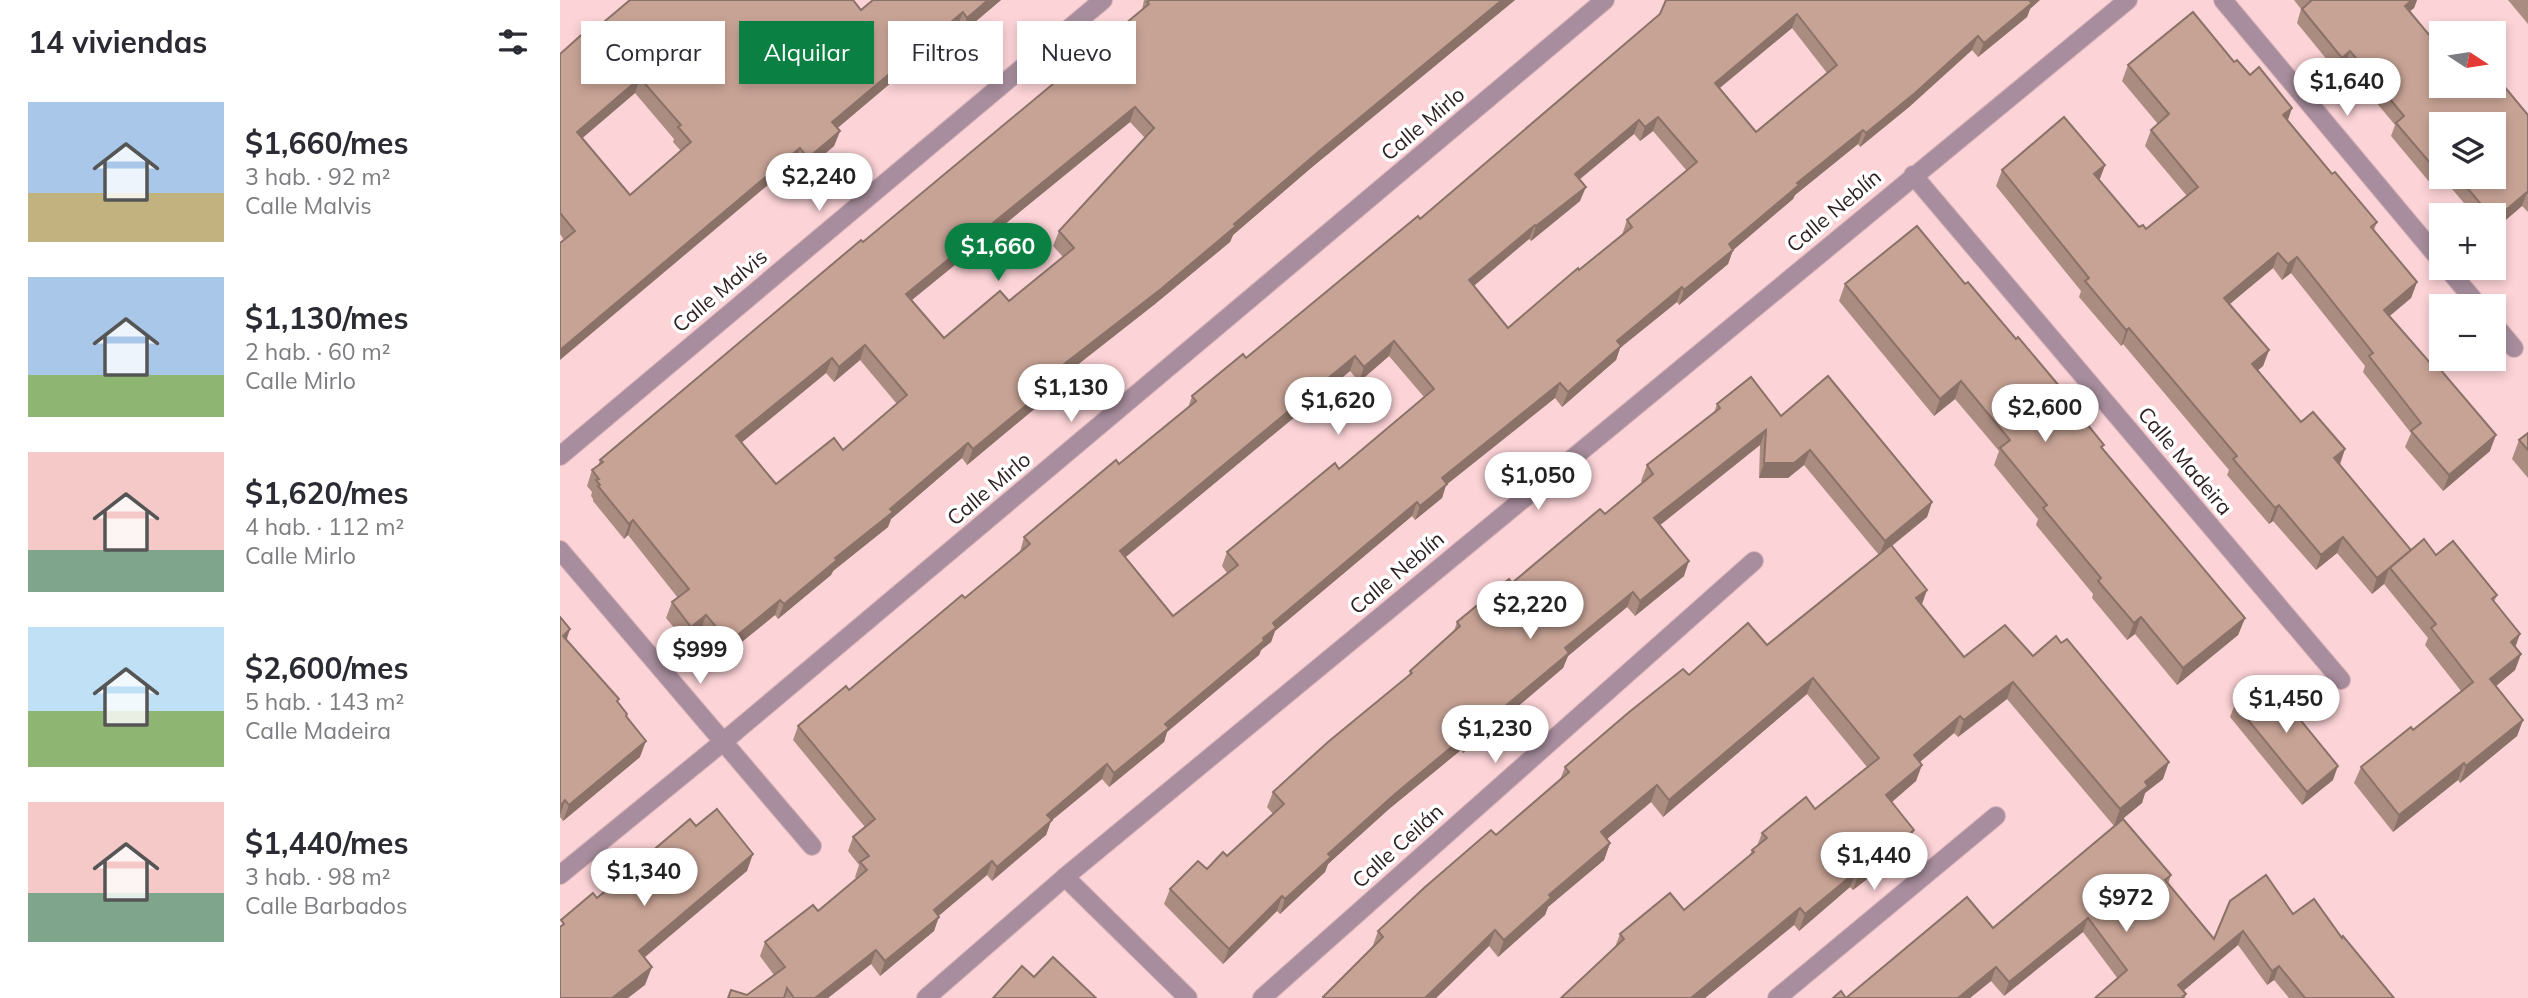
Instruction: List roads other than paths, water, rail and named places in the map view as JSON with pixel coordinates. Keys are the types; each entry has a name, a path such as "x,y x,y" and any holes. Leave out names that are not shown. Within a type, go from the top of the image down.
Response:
{"street":[{"name":"Calle Malvis","path":"560,456 1103,0"},
{"name":"Calle Mirlo","path":"560,875 723,742 1605,0"},
{"name":"Calle Neblín","path":"926,998 1065,877 2127,0"},
{"path":"2223,0 2429,247"},
{"name":"Calle Madeira","path":"1913,175 2340,680"},
{"path":"2457,280 2469,294"},
{"path":"2506,338 2514,348"},
{"path":"560,550 811,846"},
{"name":"Calle Ceilán","path":"1262,998 1754,561"},
{"path":"1777,998 1996,816"},
{"path":"1065,877 1188,998"}]}
